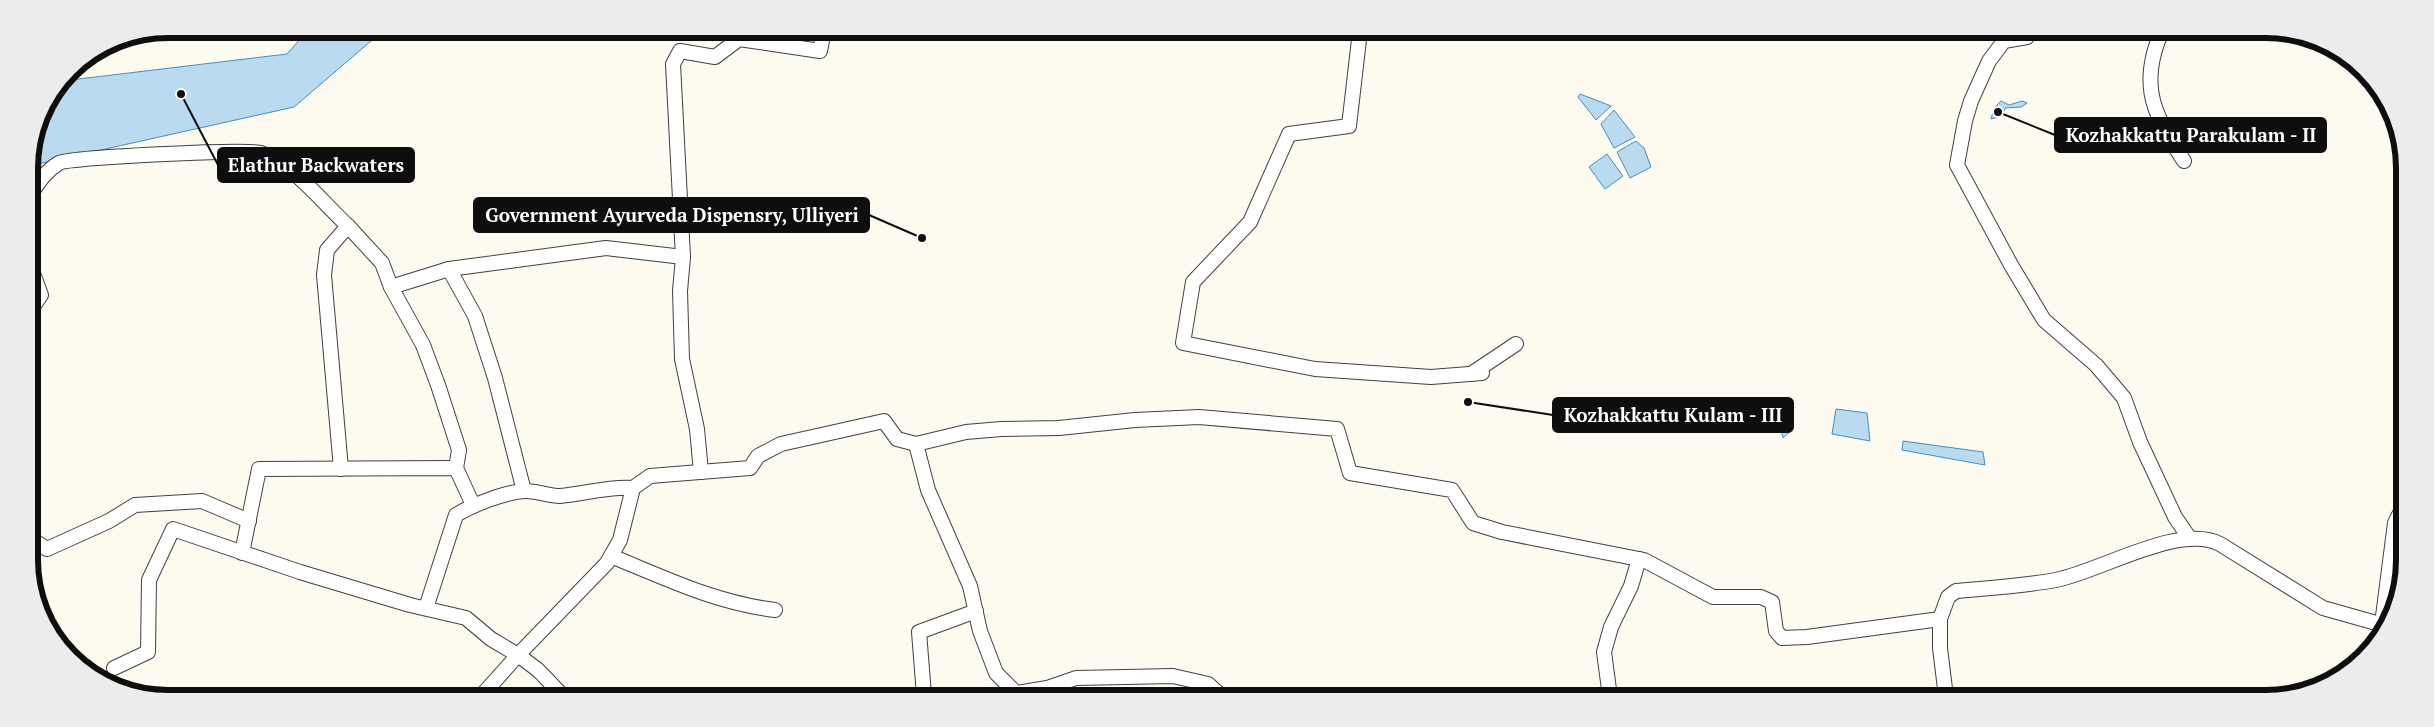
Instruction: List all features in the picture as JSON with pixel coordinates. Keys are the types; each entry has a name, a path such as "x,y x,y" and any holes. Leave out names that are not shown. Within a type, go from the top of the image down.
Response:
{"street":[{"path":"701,472 697,429 682,359 680,291 683,257 673,64 680,51 714,57 739,38 820,51 823,37"},
{"path":"1359,37 1349,126 1289,134 1250,222 1193,282 1183,343 1315,369 1431,377 1476,374 1516,344"},
{"path":"2027,37 2004,41 1988,61 1965,121 1957,165 2010,265 2044,320 2096,365 2124,398 2140,442 2175,517 2190,539"},
{"path":"2160,37 2150,78 2154,111 2184,161"},
{"path":"38,184 60,163 78,159 163,154 260,152 290,171 348,226 382,263 392,287 423,345 459,450 456,468 473,505"},
{"path":"341,469 324,275 327,250 348,226"},
{"path":"392,287 448,269 606,248 683,257"},
{"path":"448,269 474,316 495,378 524,491"},
{"path":"38,286 41,295 38,300"},
{"path":"487,690 518,654 607,563 620,540 634,488 650,476 750,468 758,456 781,444 884,421 897,438 916,444 966,432 1059,428 1134,420 1190,418 1337,429 1350,473 1452,490 1473,523 1502,532 1640,559 1713,597 1761,597 1772,602 1776,631 1782,638 1807,637 1940,619"},
{"path":"916,444 928,490 970,586 980,631 996,673 1013,690"},
{"path":"242,553 259,469 456,468"},
{"path":"426,608 456,515 473,505 524,491 558,496 591,492 614,486 634,488"},
{"path":"37,543 48,549 110,521 135,505 152,503 202,501 249,521"},
{"path":"2385,612 2396,521"},
{"path":"114,668 148,652 149,580 173,530 300,572 466,618 491,639 518,654 538,670 557,690"},
{"path":"1945,689 1940,648 1940,619 1948,597 1956,591 2055,580 2090,572 2144,550 2190,539 2209,538 2323,608 2379,624"},
{"path":"611,556 700,594 749,607 775,610"},
{"path":"1609,689 1604,652 1611,627 1631,586 1640,559"},
{"path":"924,690 919,632 976,611"},
{"path":"1037,690 1076,678 1173,676 1208,684 1214,690"}],"water":[{"path":"302,37 376,37 294,107 38,164 44,126 59,95 73,80 287,54"},
{"path":"1580,94 1611,106 1596,120 1578,97"},
{"path":"2001,101 2009,105 2022,101 2027,103 2021,107 2005,108 2002,116 1991,119 1994,108"},
{"path":"1614,110 1635,137 1614,148 1601,124"},
{"path":"1636,141 1644,148 1651,167 1630,178 1617,152"},
{"path":"1607,154 1623,176 1605,189 1589,167"},
{"path":"1783,409 1793,429 1783,438 1781,429 1773,429 1769,420"},
{"path":"1836,409 1867,413 1870,441 1832,434"},
{"path":"1903,441 1983,452 1985,465 1902,450"}],"place":[{"name":"Elathur Backwaters","path":"181,94"},
{"name":"Kozhakkattu Parakulam - II","path":"1998,112"},
{"name":"Government Ayurveda Dispensry, Ulliyeri","path":"922,238"},
{"name":"Kozhakkattu Kulam - III","path":"1468,402"}]}
